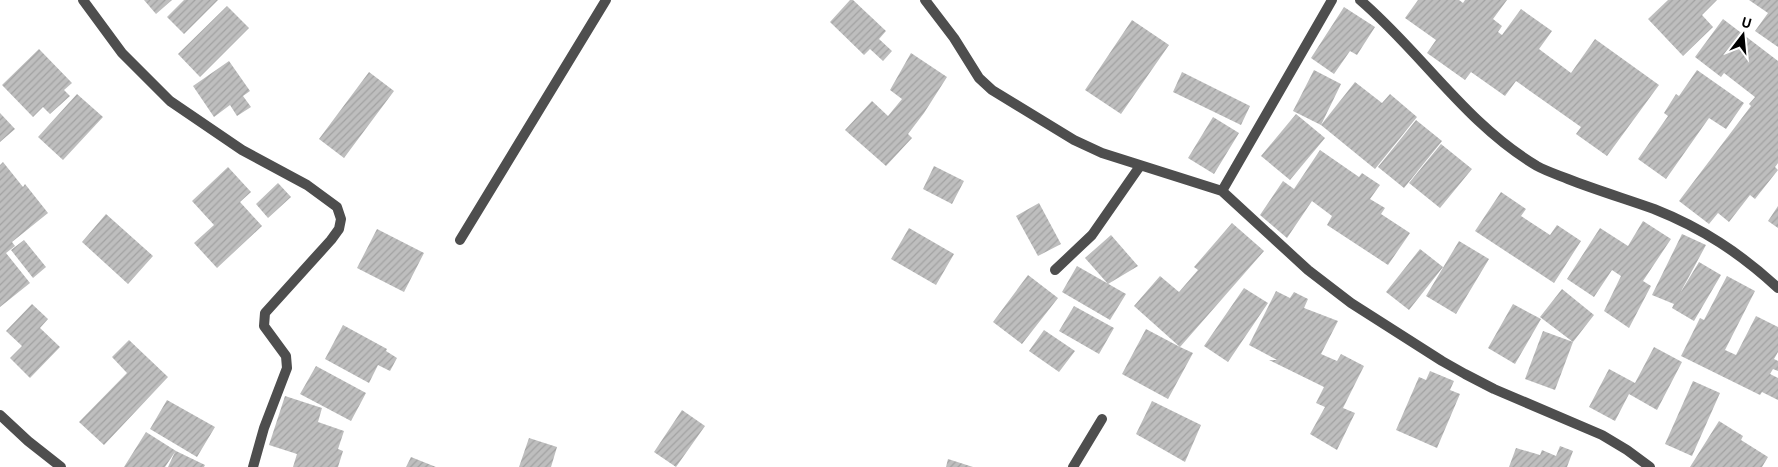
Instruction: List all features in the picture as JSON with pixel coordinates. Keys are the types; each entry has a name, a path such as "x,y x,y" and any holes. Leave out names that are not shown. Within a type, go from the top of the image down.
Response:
{"street":[{"path":"83,0 122,53 170,101 242,150 307,185 339,211 340,225 331,240 265,313 264,326 286,356 287,368 264,428 253,467"},
{"path":"460,240 606,0"},
{"path":"925,0 954,38 980,78 992,90 1074,140 1102,153 1222,191 1308,270 1351,303 1465,374 1494,389 1602,434 1650,467"},
{"path":"1222,191 1332,0"},
{"path":"1360,0 1407,44 1469,111 1508,147 1522,157 1539,167 1606,194 1653,209 1699,229 1728,246 1778,288"},
{"path":"1055,270 1092,236 1140,166"},
{"path":"0,415 61,467"},
{"path":"1073,467 1102,419"}],"building":[{"path":"144,0 172,0 156,14"},
{"path":"184,0 218,0 184,34 167,17"},
{"path":"850,0 853,0 886,31 879,39 892,51 883,61 870,49 864,55 830,22"},
{"path":"1418,0 1459,0 1463,3 1465,0 1507,0 1493,19 1502,26 1498,32 1502,35 1521,9 1552,31 1539,49 1571,73 1595,39 1659,85 1607,156 1576,134 1581,127 1516,81 1505,96 1471,72 1465,80 1427,53 1436,40 1405,18"},
{"path":"1668,0 1717,0 1702,15 1713,27 1683,56 1648,19"},
{"path":"1749,0 1778,0 1778,47 1755,31 1768,13"},
{"path":"227,6 249,28 200,77 178,54"},
{"path":"1344,7 1375,27 1357,55 1350,51 1334,74 1311,58"},
{"path":"1723,19 1778,61 1778,163 1775,167 1778,170 1755,199 1750,195 1729,222 1718,213 1709,224 1679,201 1751,106 1749,104 1755,97 1724,73 1721,77 1695,57"},
{"path":"1132,20 1169,45 1121,114 1085,90"},
{"path":"39,49 72,83 64,90 70,96 50,114 43,107 33,117 2,85"},
{"path":"911,53 947,77 908,134 912,138 886,166 845,130 872,101 888,116 902,99 890,90"},
{"path":"229,61 250,91 243,96 251,107 237,116 230,105 214,117 193,86"},
{"path":"1314,70 1341,84 1321,125 1293,111"},
{"path":"1697,70 1744,103 1726,129 1709,118 1666,179 1638,159 1668,116 1664,113 1676,94 1679,96"},
{"path":"369,72 394,91 344,158 319,139"},
{"path":"1182,72 1250,106 1241,125 1173,92"},
{"path":"1355,82 1382,103 1390,94 1417,117 1375,169 1321,125"},
{"path":"77,94 103,117 63,160 38,137"},
{"path":"0,113 15,129 0,142"},
{"path":"1296,114 1325,138 1290,180 1261,156"},
{"path":"1213,117 1239,133 1214,174 1188,158"},
{"path":"1416,120 1442,141 1404,188 1378,167"},
{"path":"1441,144 1472,169 1440,208 1409,183"},
{"path":"1320,150 1359,177 1362,173 1380,185 1370,199 1385,208 1381,214 1410,233 1388,265 1327,225 1332,216 1312,201 1287,238 1260,215 1283,181 1294,189"},
{"path":"3,162 23,187 25,184 48,213 12,242 15,246 6,253 30,283 0,307 0,165"},
{"path":"934,166 964,181 952,204 923,189"},
{"path":"228,167 251,192 240,202 262,226 217,268 194,243 214,225 192,201"},
{"path":"278,183 291,197 268,218 256,204"},
{"path":"1501,192 1526,209 1521,216 1550,235 1557,225 1581,241 1554,283 1475,231"},
{"path":"1039,203 1061,244 1038,256 1016,216"},
{"path":"1778,206 1778,228 1768,221"},
{"path":"106,214 153,256 128,284 82,242"},
{"path":"1643,221 1671,239 1643,281 1651,286 1629,328 1604,311 1621,276 1612,270 1594,297 1567,279 1600,228 1628,246"},
{"path":"1232,223 1264,251 1180,347 1134,306 1160,276 1179,292 1198,270 1194,267"},
{"path":"909,228 954,254 936,285 891,259"},
{"path":"377,229 424,253 404,292 357,268"},
{"path":"1682,234 1706,245 1679,295 1699,262 1721,275 1694,321 1672,308 1674,304 1652,295"},
{"path":"1111,235 1138,266 1108,284 1085,258"},
{"path":"24,240 46,267 33,278 11,250"},
{"path":"1459,241 1489,259 1456,314 1426,296"},
{"path":"1420,249 1443,267 1409,310 1386,292"},
{"path":"1077,266 1126,294 1110,320 1062,292"},
{"path":"1028,275 1058,298 1022,344 993,322"},
{"path":"1727,276 1755,291 1725,350 1736,355 1756,316 1778,327 1778,352 1774,359 1778,361 1778,371 1773,369 1770,374 1778,378 1778,400 1762,392 1760,395 1681,356 1700,318 1704,320"},
{"path":"1244,288 1268,303 1228,362 1204,346"},
{"path":"1562,289 1594,315 1573,342 1540,317"},
{"path":"1276,291 1290,298 1294,292 1308,299 1304,308 1338,321 1321,354 1337,361 1341,354 1364,366 1343,408 1355,413 1337,450 1310,434 1325,407 1316,403 1324,387 1269,360 1277,360 1249,345"},
{"path":"32,304 48,319 40,328 60,347 30,378 10,358 22,346 6,331"},
{"path":"1513,304 1541,319 1515,364 1488,348"},
{"path":"1074,306 1114,328 1099,354 1059,331"},
{"path":"343,325 387,349 386,351 397,358 390,371 378,365 369,383 325,359"},
{"path":"1146,329 1193,353 1168,399 1122,374"},
{"path":"1044,330 1075,351 1059,372 1029,351"},
{"path":"1543,331 1573,342 1555,390 1525,379"},
{"path":"129,340 168,377 104,445 79,422 127,373 112,357"},
{"path":"1654,347 1682,362 1657,410 1629,394 1615,421 1589,407 1609,369 1635,383"},
{"path":"316,366 366,393 351,421 300,394"},
{"path":"1430,371 1454,381 1450,390 1460,394 1437,448 1396,430 1419,377 1426,380"},
{"path":"1693,381 1720,393 1692,456 1665,444"},
{"path":"285,396 322,408 318,422 344,431 338,449 343,451 338,467 293,467 297,454 269,445"},
{"path":"167,400 215,427 197,457 150,429"},
{"path":"1152,401 1201,425 1185,462 1136,434"},
{"path":"682,410 705,426 676,467 654,452"},
{"path":"1719,421 1743,436 1741,440 1768,457 1762,467 1690,467"},
{"path":"146,432 176,451 205,465 204,467 168,467 175,452 165,467 124,467"},
{"path":"529,438 557,447 551,467 519,467"},
{"path":"1560,446 1573,451 1567,467 1509,467 1516,448 1540,455 1542,450 1556,456"},
{"path":"411,457 436,467 406,467"},
{"path":"948,459 973,467 946,467"}]}
